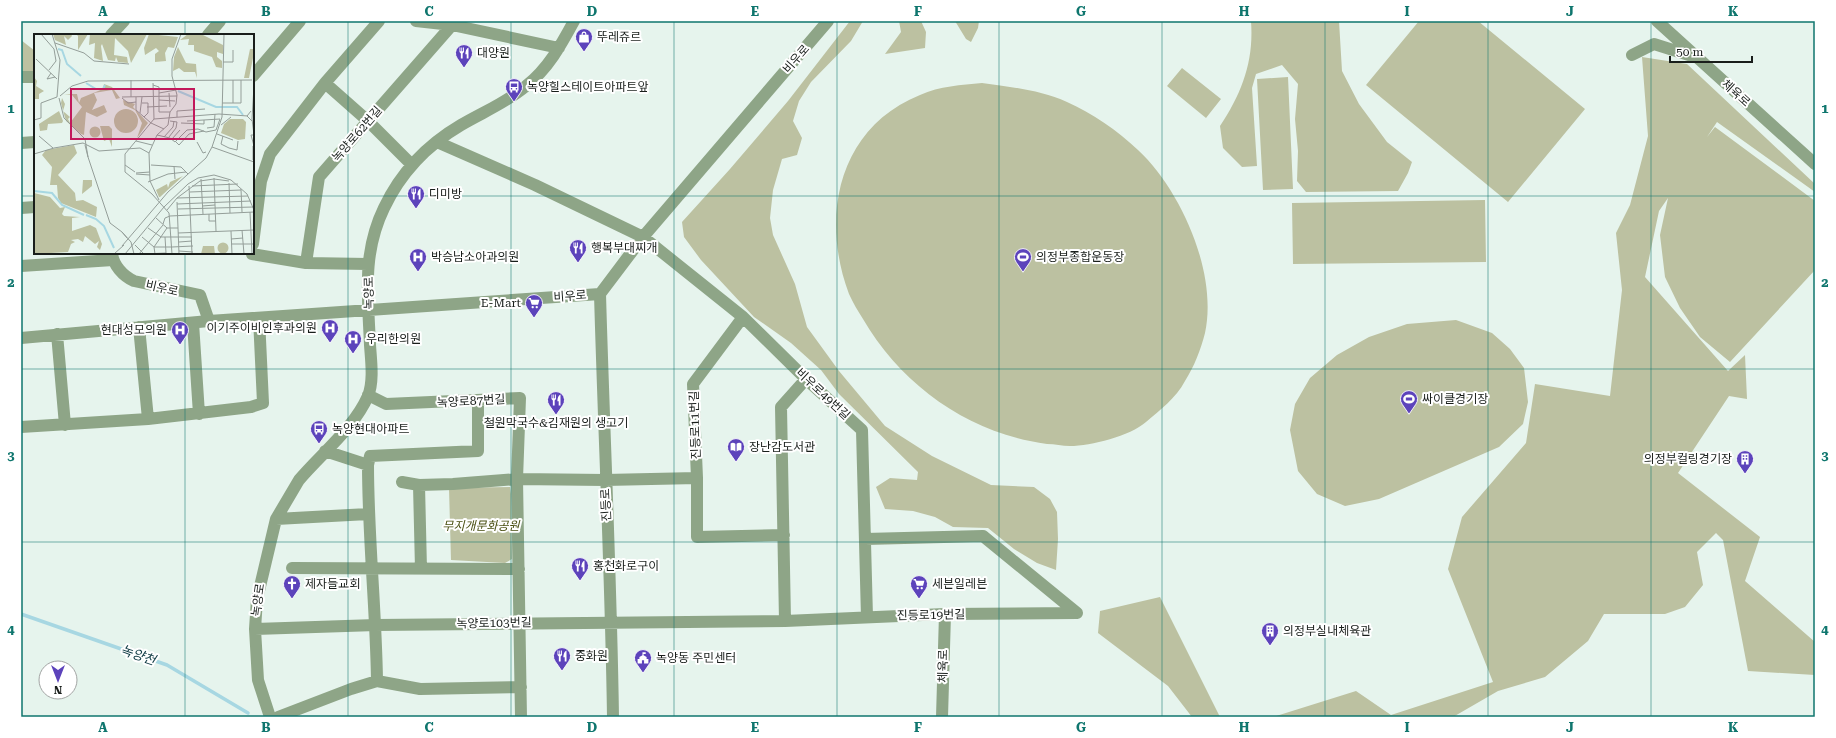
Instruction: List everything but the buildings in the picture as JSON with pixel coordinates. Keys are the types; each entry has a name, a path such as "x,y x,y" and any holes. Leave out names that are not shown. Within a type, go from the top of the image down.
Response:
{"street":[{"path":"111,34 124,21"},
{"path":"255,69 300,21"},
{"path":"254,236 261,181 270,154 324,83 379,21"},
{"path":"416,21 452,25 560,48"},
{"name":"녹양로","path":"270,717 258,680 255,629 260,583 276,519 299,480 353,420 368,395 371,360 367,287 368,264 373,234 384,208 399,182 412,164 437,142 460,126 508,100 527,86 540,73 560,48 574,21"},
{"name":"비우로","path":"21,338 210,321 600,294 643,237 828,21"},
{"name":"체육로","path":"1657,21 1815,164"},
{"name":"녹양로62번길","path":"306,263 319,177 452,25"},
{"path":"1632,55 1654,44 1696,57"},
{"path":"21,77 34,77"},
{"path":"324,83 368,121 412,164"},
{"path":"21,143 34,142"},
{"path":"437,142 535,185 643,237"},
{"path":"21,208 34,206"},
{"name":"비우로49번길","path":"643,237 743,317 806,379 862,430 867,617"},
{"path":"252,254 306,263 368,264"},
{"path":"21,266 112,256"},
{"name":"비우로","path":"112,256 126,277 134,281 200,295 210,321"},
{"name":"진등로","path":"600,294 605,480 612,622 612,717"},
{"name":"진등로11번길","path":"743,317 693,384 697,478 697,537 784,534"},
{"path":"21,427 148,419 199,414 251,407 263,403 259,318"},
{"path":"193,323 199,414"},
{"path":"139,327 148,419"},
{"path":"57,334 65,425"},
{"path":"786,621 781,407 806,379"},
{"name":"녹양로87번길","path":"368,395 386,404 520,398 518,479 521,717"},
{"path":"377,681 376,625 368,514 368,465 370,456 478,451 478,400"},
{"path":"325,451 368,465"},
{"path":"402,482 418,485 518,479 605,480 697,478"},
{"path":"418,485 421,569"},
{"path":"276,519 368,514"},
{"name":"진등로19번길","path":"612,622 786,621 945,614 1077,613 983,536 865,538"},
{"path":"292,568 520,569"},
{"name":"체육로","path":"942,717 945,614"},
{"name":"녹양로103번길","path":"255,629 376,625 612,622"},
{"path":"278,717 350,689 377,681 420,689 521,687"}],"green space":[{"path":"850,21 863,21 851,41 811,82 799,101 793,121 802,138 797,155 782,159 773,190 770,218 773,235 795,284 807,327 839,371 885,426 932,456 991,485 1034,487 1050,499 1057,512 1058,539 1056,570 1037,563 1014,549 988,528 953,527 935,517 913,511 885,509 876,487 890,478 917,480 918,472 839,394 821,370 791,343 754,317 701,260 684,237 682,222 788,101"},
{"path":"899,21 921,21 926,32 925,48 885,54 901,32"},
{"path":"955,21 979,21 978,28 971,42 966,39"},
{"path":"1251,21 1339,21 1342,71 1359,104 1387,142 1412,162 1398,191 1306,192 1297,181 1298,151 1295,119 1298,84 1282,65 1256,74 1252,88 1257,166 1242,167 1223,148 1220,126 1235,101 1245,76 1251,50"},
{"path":"1419,21 1478,21 1585,109 1508,202 1366,85"},
{"path":"21,40 34,50 34,72 21,73"},
{"path":"1642,57 1687,64 1815,184 1815,192 1717,122 1707,137 1715,127 1815,201 1815,270 1730,362 1700,337 1680,308 1665,277 1660,235 1668,198 1659,211 1645,277 1728,371 1745,355 1747,399 1729,396 1678,473 1760,537 1745,581 1815,642 1815,675 1748,671 1723,540 1716,533 1697,552 1703,585 1685,607 1665,614 1604,614 1588,641 1545,677 1498,691 1453,717 1273,717 1356,691 1391,715 1493,682 1448,569 1462,517 1526,443 1535,384 1610,396 1622,290 1616,233 1630,205 1648,136"},
{"path":"1182,68 1221,99 1206,118 1167,86"},
{"path":"1288,77 1293,189 1263,190 1257,79"},
{"name":"의정부종합운동장","path":"982,83 1046,95 1067,102 1086,111 1113,129 1138,150 1154,167 1182,210 1201,259 1206,285 1208,310 1205,333 1194,364 1181,387 1157,413 1130,432 1099,442 1079,446 1067,446 1019,439 991,430 965,418 941,403 918,385 897,365 879,343 859,313 849,294 840,265 836,235 837,206 843,178 854,152 870,129 892,110 928,92 951,86"},
{"path":"1485,200 1486,262 1293,264 1292,203"},
{"name":"싸이클경기장","path":"1456,320 1492,333 1510,349 1524,368 1528,402 1523,424 1499,447 1379,499 1345,506 1317,494 1298,471 1290,430 1295,404 1310,378 1337,355 1369,337 1407,324"},
{"name":"무지개문화공원","path":"510,487 512,559 505,563 451,560 449,488"},
{"path":"1160,597 1220,717 1192,717 1168,686 1098,633 1100,611"}],"waterway":[{"name":"녹양천","path":"21,614 167,665 248,713"}],"place":[{"name":"뚜레쥬르","path":"584,52"},
{"name":"대양원","path":"464,68"},
{"name":"녹양힐스테이트아파트앞","path":"514,102"},
{"name":"디미방","path":"416,209"},
{"name":"행복부대찌개","path":"578,263"},
{"name":"박승남소아과의원","path":"418,272"},
{"name":"의정부종합운동장","path":"1023,272"},
{"name":"E-Mart","path":"534,318"},
{"name":"이기주이비인후과의원","path":"330,343"},
{"name":"현대성모의원","path":"180,345"},
{"name":"우리한의원","path":"353,354"},
{"name":"싸이클경기장","path":"1409,414"},
{"name":"철원막국수&김재원의 생고기","path":"556,415"},
{"name":"녹양현대아파트","path":"319,444"},
{"name":"장난감도서관","path":"736,462"},
{"name":"의정부컬링경기장","path":"1745,474"},
{"name":"홍천화로구이","path":"580,581"},
{"name":"제자들교회","path":"292,599"},
{"name":"세븐일레븐","path":"919,599"},
{"name":"의정부실내체육관","path":"1270,646"},
{"name":"중화원","path":"562,671"},
{"name":"녹양동 주민센터","path":"643,673"}]}
